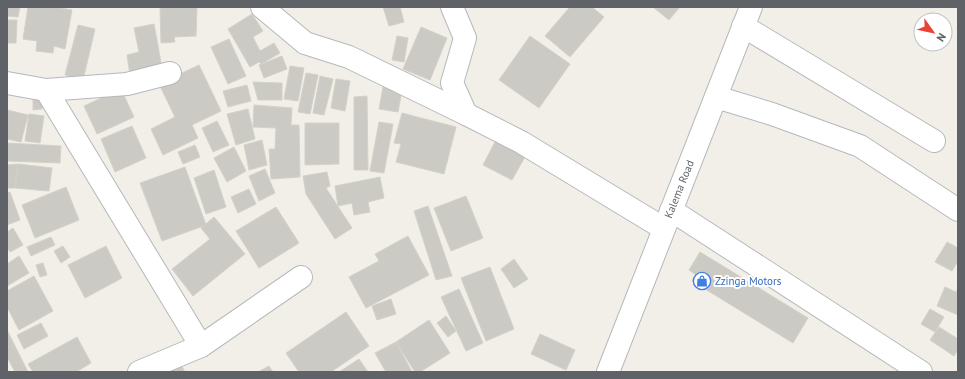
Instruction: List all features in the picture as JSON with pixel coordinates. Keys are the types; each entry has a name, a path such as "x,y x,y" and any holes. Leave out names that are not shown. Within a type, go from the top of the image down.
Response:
{"street":[{"path":"262,7 304,43 349,57 521,142 667,219 921,372"},
{"path":"452,7 465,38 452,83 466,114"},
{"path":"747,17 934,142"},
{"name":"Kalema Road","path":"608,372 747,17"},
{"path":"7,82 46,90 126,84 170,73"},
{"path":"46,90 201,346"},
{"path":"716,97 772,114 860,146 958,210"},
{"path":"139,372 201,346 301,277"}],"building":[{"path":"7,7 20,7 18,17 7,16"},
{"path":"28,7 54,7 72,10 65,49 54,46 53,53 36,51 37,41 23,39"},
{"path":"160,7 197,7 196,36 174,37 175,42 161,43"},
{"path":"383,7 400,7 404,22 389,26"},
{"path":"570,7 592,7 604,17 570,57 545,36"},
{"path":"653,7 680,7 669,20"},
{"path":"252,14 263,31 253,37 260,51 274,43 280,53 261,64 259,62 250,67 228,29"},
{"path":"7,20 17,20 16,43 7,43"},
{"path":"154,24 162,68 130,75 127,55 139,52 134,28"},
{"path":"78,25 95,29 83,80 65,75"},
{"path":"421,27 447,38 430,80 403,69"},
{"path":"397,36 408,38 404,62 392,60"},
{"path":"530,36 570,64 539,108 499,80"},
{"path":"229,39 246,76 228,84 211,47"},
{"path":"282,56 287,69 264,78 259,65"},
{"path":"199,65 221,111 192,125 198,138 163,155 151,129 175,117 159,84"},
{"path":"290,66 304,68 298,101 284,99"},
{"path":"306,73 318,75 310,114 298,112"},
{"path":"320,76 333,79 324,115 313,113"},
{"path":"336,79 350,81 345,111 331,108"},
{"path":"253,82 282,83 282,100 258,100"},
{"path":"247,85 251,101 228,107 223,91"},
{"path":"383,87 402,91 398,112 379,109"},
{"path":"121,89 134,117 97,134 84,106"},
{"path":"367,96 368,170 354,170 354,97"},
{"path":"33,98 42,98 42,109 33,110"},
{"path":"254,105 292,108 291,125 299,125 300,177 271,179 269,149 275,149 276,128 253,127"},
{"path":"248,109 255,139 236,145 227,114"},
{"path":"7,110 28,115 21,142 7,139"},
{"path":"402,113 456,127 444,174 396,162 401,144 394,143"},
{"path":"29,114 44,116 40,143 25,141"},
{"path":"217,121 229,145 213,152 202,128"},
{"path":"379,122 393,124 384,173 370,171"},
{"path":"305,123 339,123 339,164 305,165"},
{"path":"132,126 146,158 115,172 101,139"},
{"path":"262,140 267,165 249,170 244,145"},
{"path":"496,140 526,155 512,180 483,165"},
{"path":"7,143 61,146 60,163 7,161"},
{"path":"195,145 200,157 183,164 178,152"},
{"path":"234,147 246,171 227,182 214,158"},
{"path":"18,164 15,188 7,188 7,165"},
{"path":"18,164 52,168 49,191 15,188"},
{"path":"185,167 206,225 162,241 140,183"},
{"path":"265,169 275,193 259,201 249,176"},
{"path":"214,170 226,207 206,214 194,178"},
{"path":"327,172 330,186 326,188 352,228 335,239 306,194 303,176"},
{"path":"380,177 384,198 368,202 370,212 354,215 352,203 338,206 335,186"},
{"path":"66,187 79,220 35,238 22,205"},
{"path":"249,189 256,204 238,213 231,197"},
{"path":"10,192 20,220 7,225 7,193"},
{"path":"466,196 483,238 451,251 434,208"},
{"path":"428,206 452,276 436,280 414,211"},
{"path":"276,207 299,243 259,268 236,231"},
{"path":"214,217 245,254 193,296 172,269 210,239 201,228"},
{"path":"13,228 23,245 10,252 7,247 7,232"},
{"path":"408,236 429,275 366,308 349,277 379,261 375,254"},
{"path":"51,237 55,245 31,256 27,247"},
{"path":"947,242 958,248 958,261 952,271 935,262"},
{"path":"63,246 70,257 61,263 54,251"},
{"path":"106,246 122,278 85,298 68,265"},
{"path":"700,252 808,318 793,343 692,281 696,275 689,270"},
{"path":"19,256 29,273 7,286 7,264"},
{"path":"514,259 528,279 514,288 501,269"},
{"path":"43,263 47,275 40,277 36,265"},
{"path":"490,267 514,329 486,341 461,278"},
{"path":"34,276 53,311 19,330 7,307 7,291"},
{"path":"945,287 956,292 958,288 958,315 937,306"},
{"path":"459,289 483,343 466,351 441,297"},
{"path":"391,299 396,314 377,320 372,306"},
{"path":"930,309 944,317 935,332 921,324"},
{"path":"346,312 369,346 331,372 299,372 286,353"},
{"path":"446,316 456,331 448,337 437,323"},
{"path":"429,320 450,353 420,372 415,372 396,342"},
{"path":"41,323 48,336 24,349 17,335"},
{"path":"939,327 958,339 958,350 954,356 930,340"},
{"path":"7,330 28,372 15,372 7,357"},
{"path":"540,334 575,350 566,370 531,354"},
{"path":"77,337 91,363 76,372 33,372 28,364"},
{"path":"396,342 412,372 386,372 375,353"},
{"path":"359,359 368,372 339,372"},
{"path":"181,365 185,372 167,372"},
{"path":"269,366 273,372 258,372"}],"place":[{"name":"Zzinga Motors","path":"702,281"}]}
